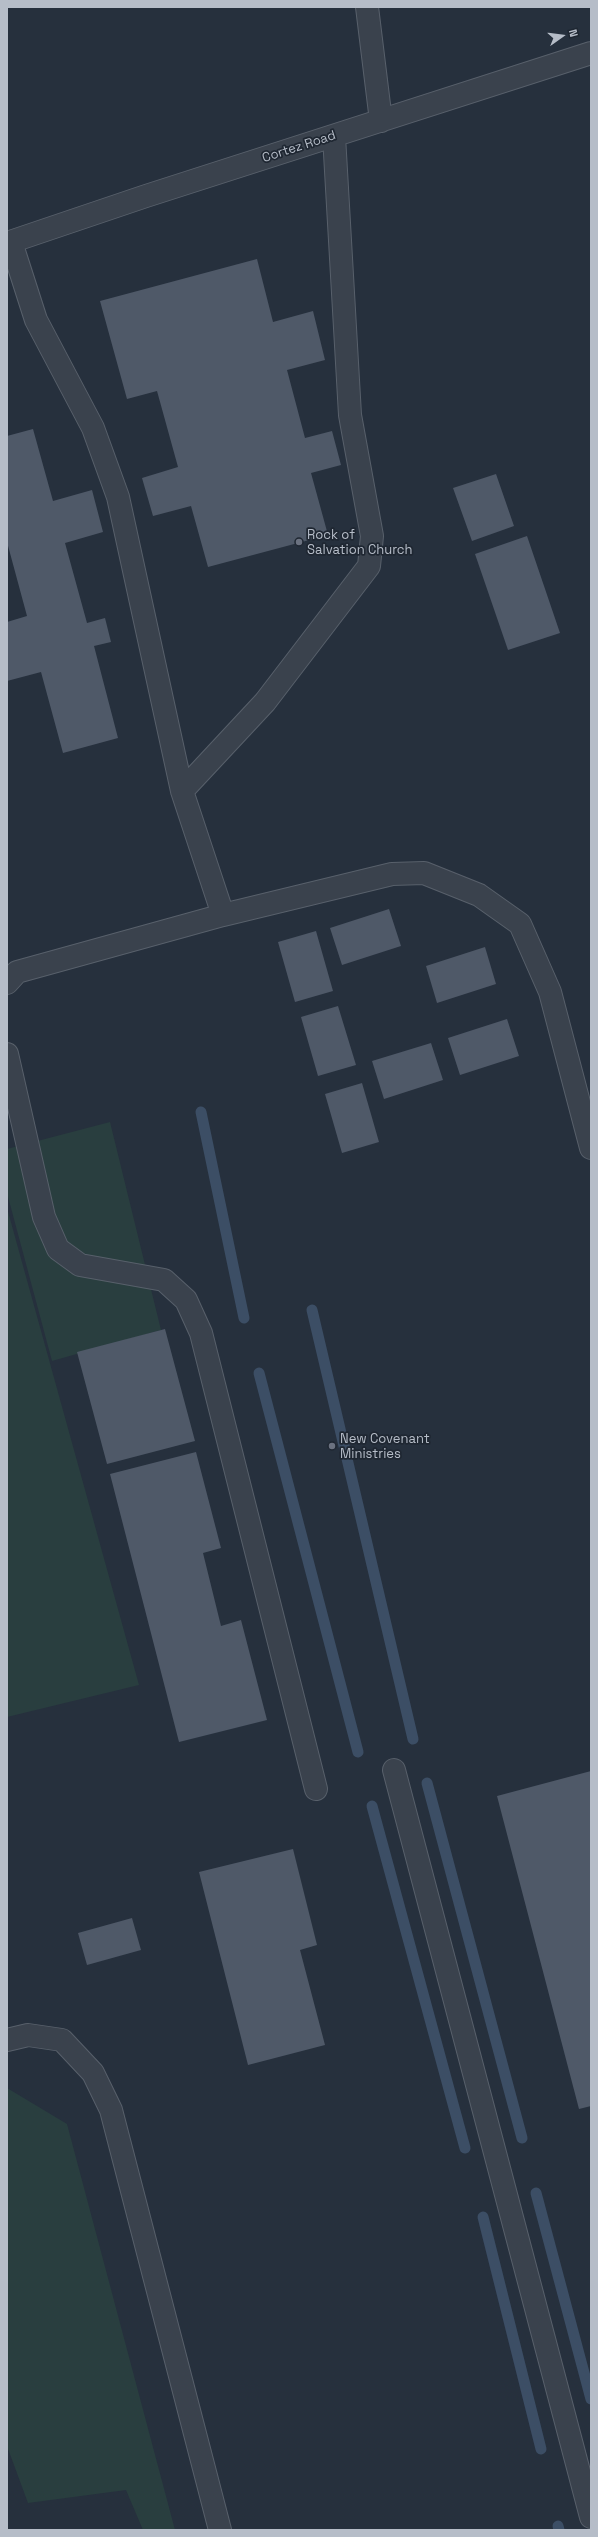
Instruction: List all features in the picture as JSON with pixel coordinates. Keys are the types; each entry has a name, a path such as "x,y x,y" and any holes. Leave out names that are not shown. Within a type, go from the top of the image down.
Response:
{"street":[{"path":"367,7 381,121"},
{"name":"Cortez Road","path":"9,243 334,136 591,54"},
{"path":"182,791 265,702 369,566 372,536 350,415 334,136"},
{"path":"9,243 36,320 93,428 118,496 182,791 223,914"},
{"path":"7,984 17,972 223,914 392,874 424,873 479,896 520,924 550,992 591,1148"},
{"path":"7,1054 44,1217 58,1249 80,1265 164,1280 186,1300 201,1333 316,1789"},
{"path":"394,1770 591,2517"},
{"path":"7,2040 28,2035 62,2040 93,2073 111,2110 220,2530"}],"green space":[{"path":"110,1122 161,1330 52,1361 7,1193 7,1149"},
{"path":"7,1208 139,1685 7,1717"},
{"path":"7,2088 67,2124 175,2530 143,2530 126,2490 28,2503 7,2446"}],"building":[{"path":"257,259 273,322 313,311 325,360 287,370 305,438 332,431 341,465 311,473 328,535 208,567 191,506 153,516 142,478 178,467 157,391 127,399 100,301"},
{"path":"33,429 53,501 92,490 103,532 65,543 87,623 105,618 111,642 94,646 118,738 63,753 41,672 7,681 7,622 27,616 7,542 7,436"},
{"path":"496,474 514,526 472,541 453,488"},
{"path":"527,536 560,633 508,650 475,554"},
{"path":"389,909 401,946 342,965 330,928"},
{"path":"316,931 333,991 295,1002 278,942"},
{"path":"485,947 496,984 437,1003 426,966"},
{"path":"338,1006 356,1065 318,1076 301,1017"},
{"path":"507,1019 519,1056 460,1075 448,1038"},
{"path":"431,1043 443,1080 384,1099 372,1061"},
{"path":"362,1083 379,1142 342,1153 325,1094"},
{"path":"165,1329 195,1441 107,1464 77,1352"},
{"path":"196,1452 221,1548 203,1553 221,1626 241,1620 267,1720 179,1742 110,1474"},
{"path":"591,1771 591,2106 579,2109 497,1796"},
{"path":"293,1849 317,1945 300,1950 325,2045 248,2065 199,1872"},
{"path":"132,1918 141,1950 87,1965 78,1933"}],"waterway":[{"path":"201,1112 244,1318"},
{"path":"312,1310 413,1739"},
{"path":"259,1373 358,1752"},
{"path":"427,1783 522,2138"},
{"path":"372,1806 465,2148"},
{"path":"536,2193 591,2399"},
{"path":"483,2217 541,2449"},
{"path":"558,2526 559,2530"}],"place":[{"name":"Rock of Salvation Church","path":"299,542"},
{"name":"New Covenant Ministries","path":"332,1446"}]}
